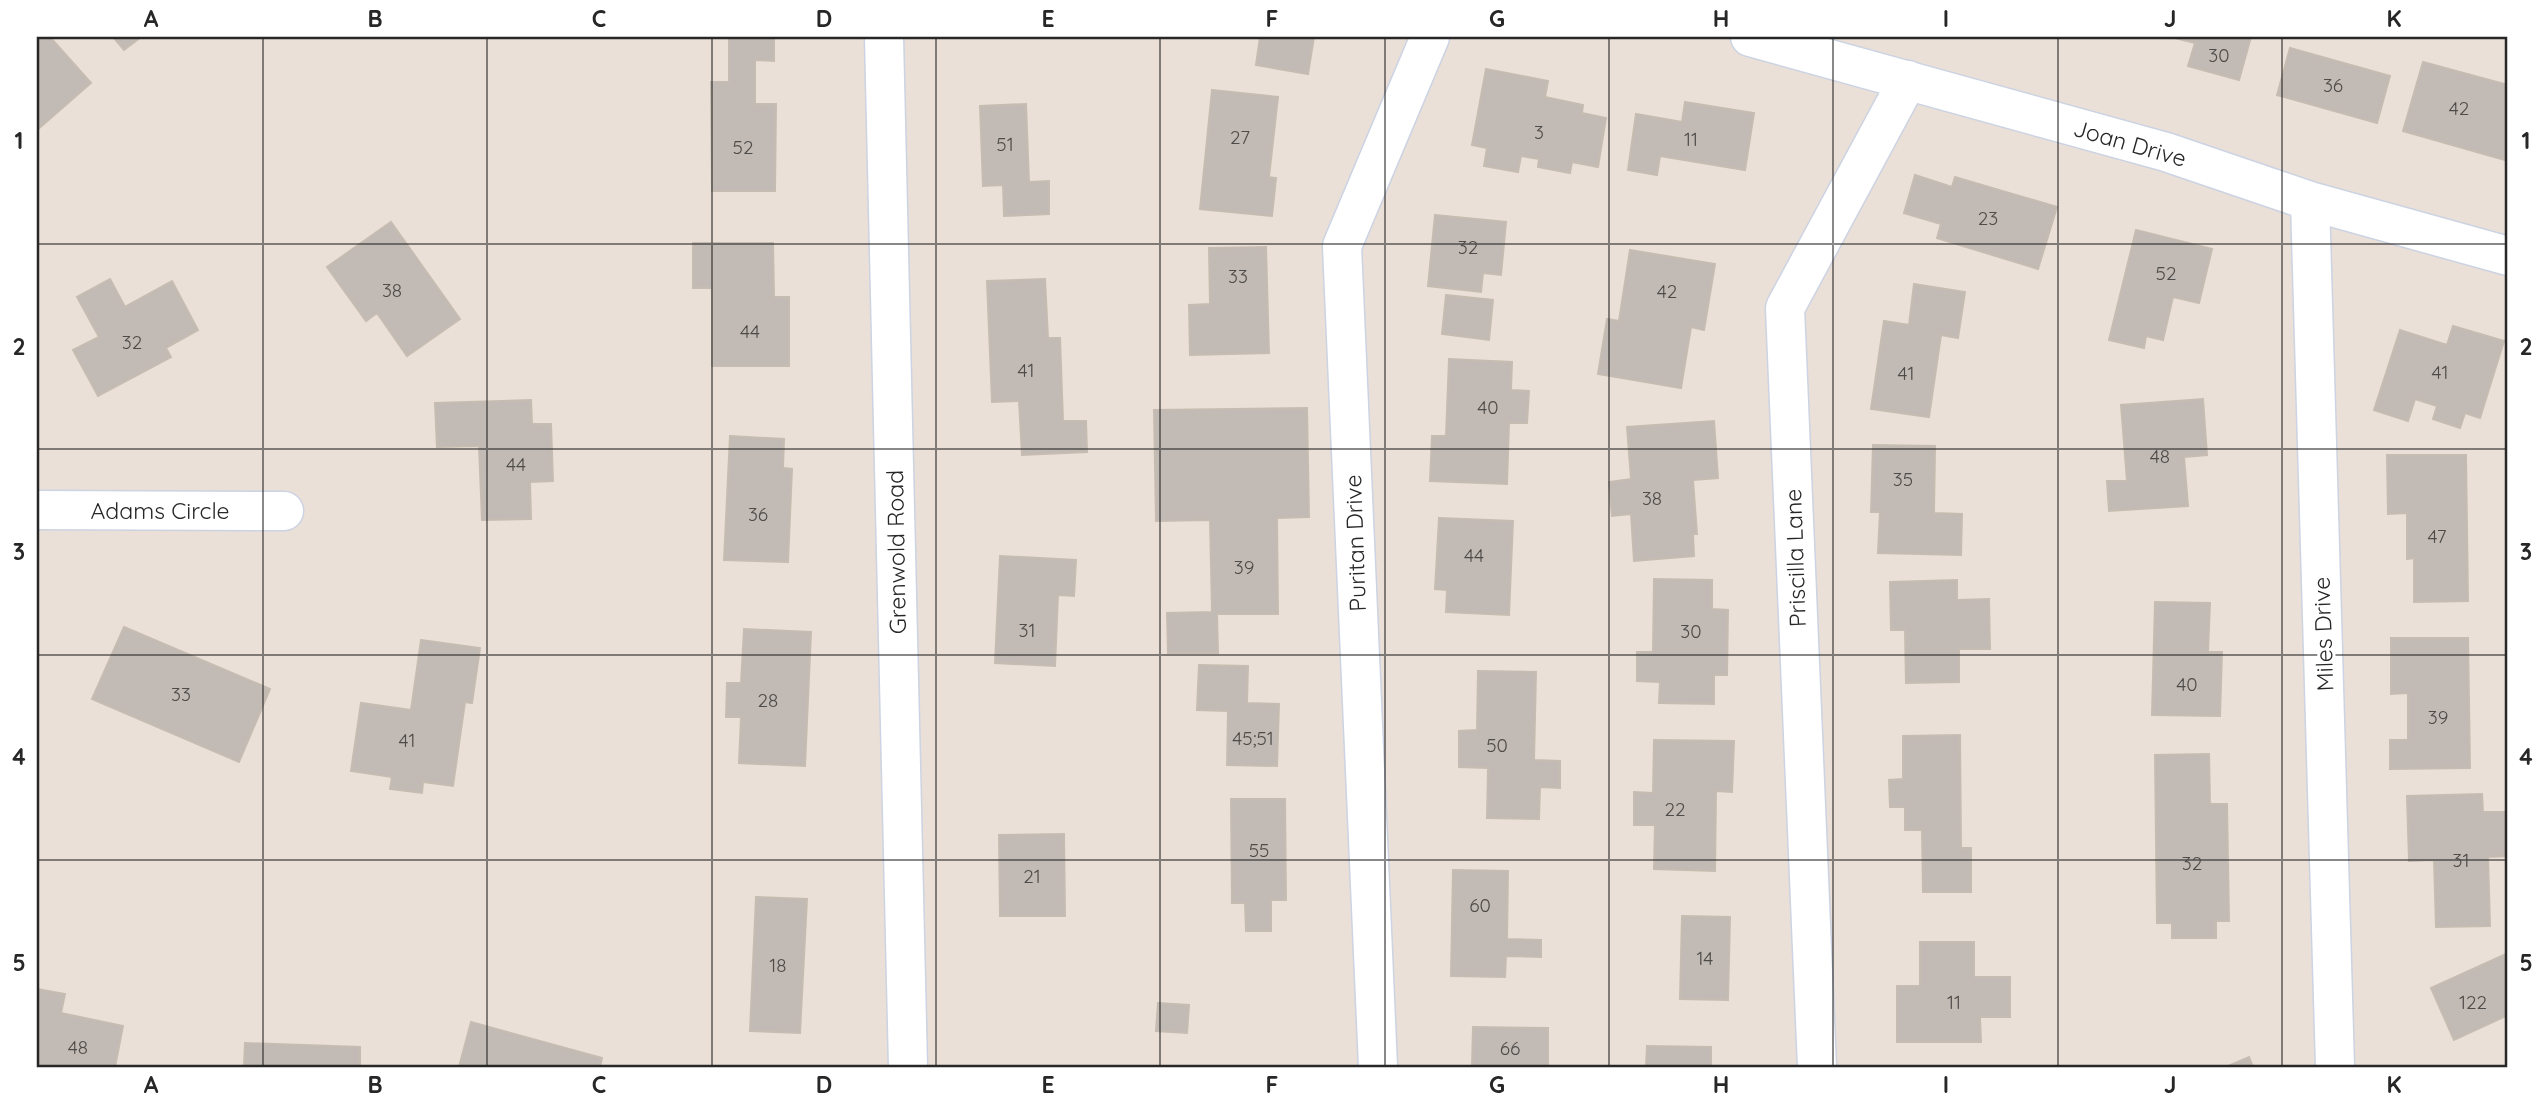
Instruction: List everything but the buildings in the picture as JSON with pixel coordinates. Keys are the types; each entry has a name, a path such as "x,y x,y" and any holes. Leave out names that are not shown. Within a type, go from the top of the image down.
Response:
{"street":[{"name":"Grenwold Road","path":"884,37 908,1067"},
{"name":"Puritan Drive","path":"1378,1067 1342,246 1430,37"},
{"name":"Joan Drive","path":"1750,37 2166,152 2310,201 2508,256"},
{"name":"Priscilla Lane","path":"1817,1067 1785,308 1908,80"},
{"name":"Miles Drive","path":"2310,201 2335,1067"},
{"name":"Adams Circle","path":"37,510 284,511"}]}
